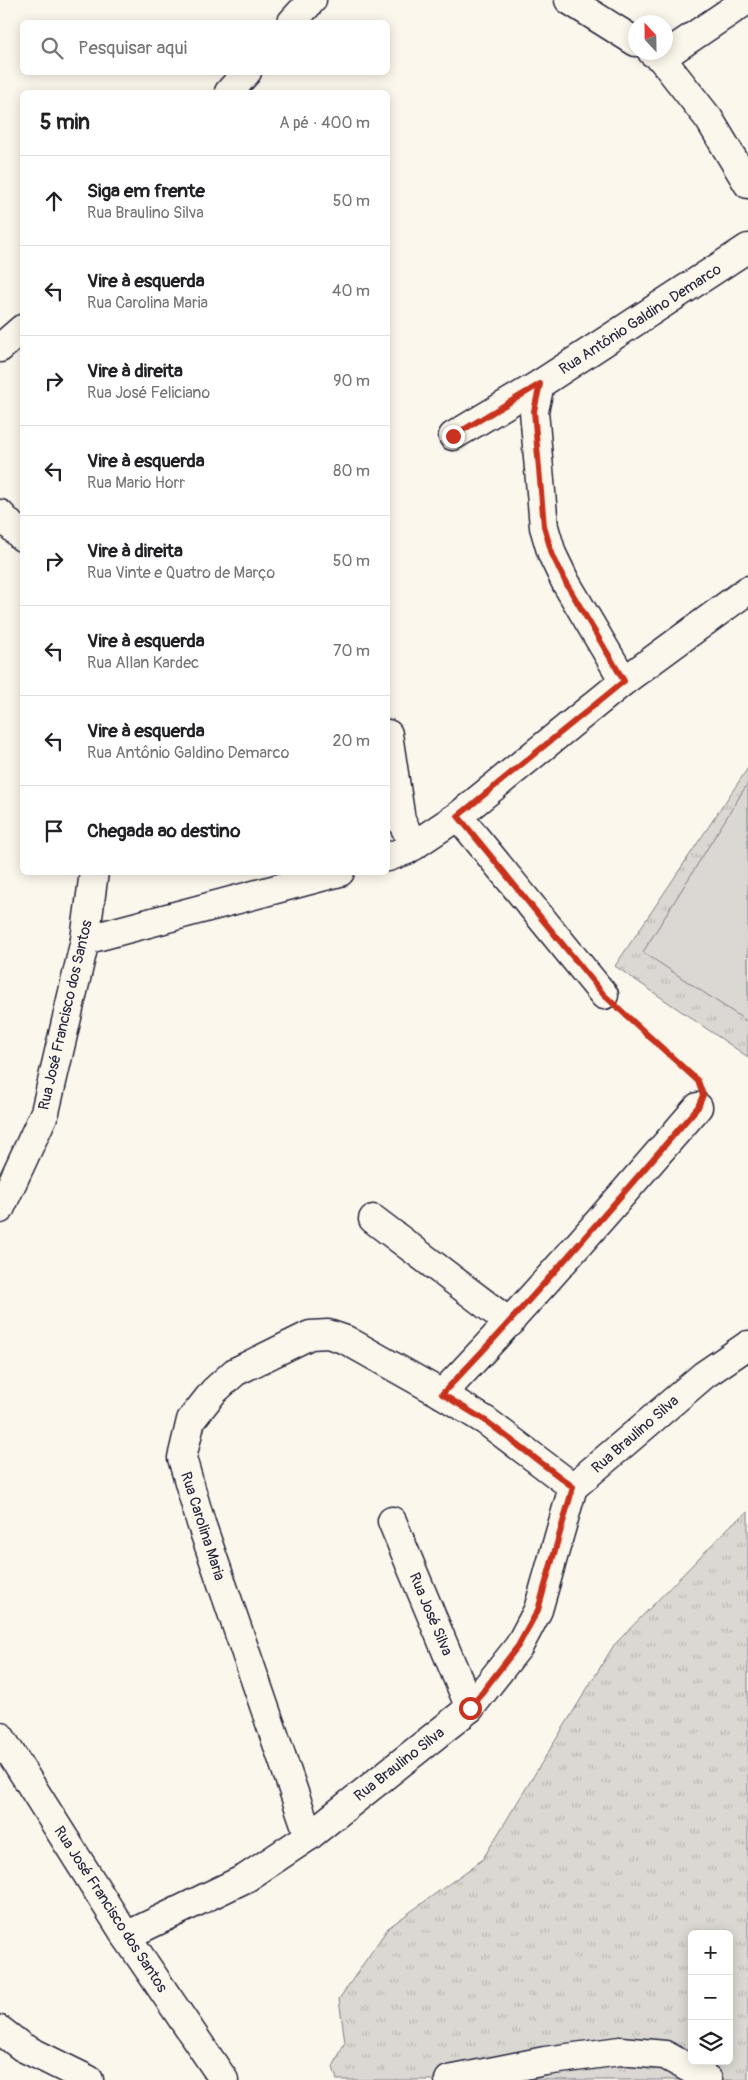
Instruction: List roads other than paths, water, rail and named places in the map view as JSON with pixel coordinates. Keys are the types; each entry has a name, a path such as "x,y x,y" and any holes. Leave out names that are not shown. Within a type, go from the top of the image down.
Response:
{"street":[{"path":"294,20 312,0"},
{"path":"569,0 628,37"},
{"path":"673,45 747,0"},
{"path":"661,60 709,119 748,184"},
{"path":"230,90 244,75"},
{"name":"Rua Antônio Galdino Demarco","path":"453,436 540,384 748,248"},
{"path":"0,348 20,331"},
{"path":"540,384 534,411 544,526 552,554 566,583 624,681"},
{"path":"0,514 20,535"},
{"path":"390,747 401,820 403,851 458,816 624,681 748,590"},
{"path":"458,816 604,995"},
{"name":"Rua José Francisco dos Santos","path":"0,1209 44,1112 85,940 94,875"},
{"path":"85,940 329,875"},
{"path":"442,1394 510,1323 698,1107"},
{"path":"373,1219 510,1323"},
{"name":"Rua Carolina Maria","path":"309,1836 201,1523 182,1458 191,1420 214,1390 235,1372 310,1335 328,1334 346,1340 486,1421 573,1487"},
{"name":"Rua Braulino Silva","path":"126,1936 246,1878 309,1836 470,1708 518,1646 538,1610 573,1487 704,1375 748,1345"},
{"name":"Rua José Silva","path":"392,1521 470,1708"},
{"name":"Rua José Francisco dos Santos","path":"0,1736 126,1936 224,2080"},
{"path":"0,2030 22,2047 89,2080"},
{"path":"448,2080 545,2061 620,2051 665,2055 702,2076"}]}
